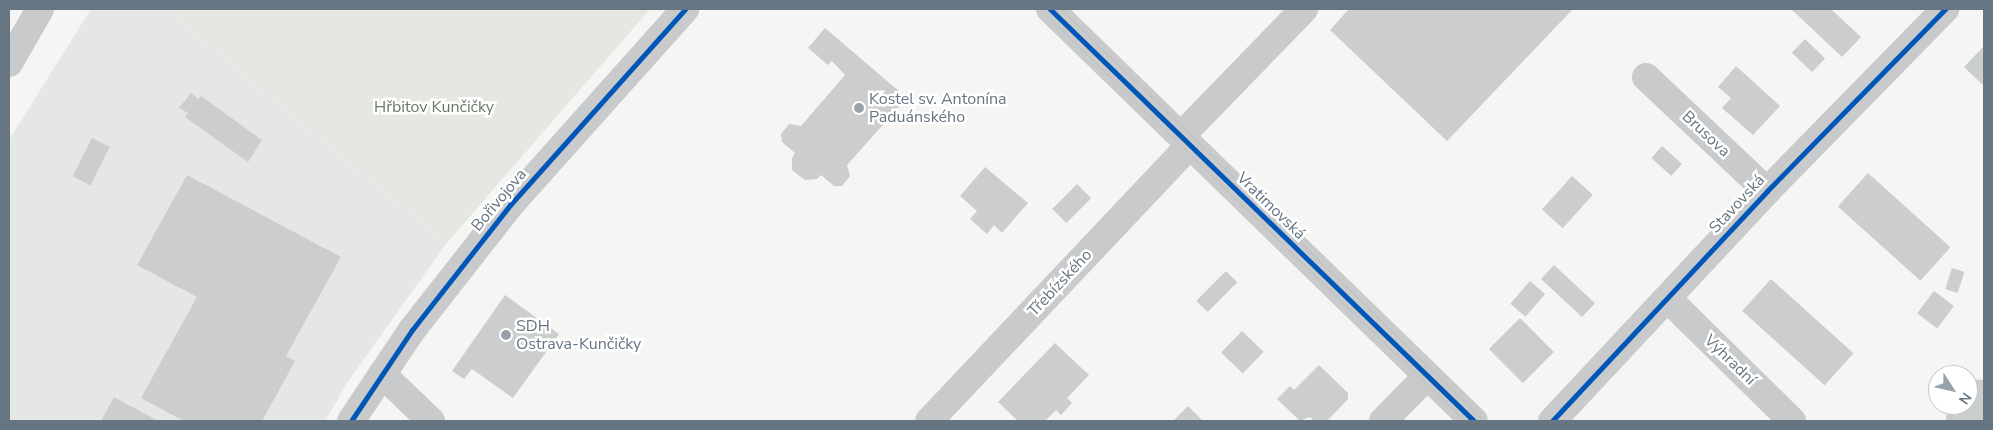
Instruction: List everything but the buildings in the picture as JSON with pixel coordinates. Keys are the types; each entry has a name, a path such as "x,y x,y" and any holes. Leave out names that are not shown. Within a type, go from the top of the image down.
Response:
{"street":[{"path":"9,63 40,9"},
{"name":"Bořivojova","path":"351,421 382,374 446,286 510,205 685,9"},
{"name":"Vratimovská","path":"1050,9 1474,421"},
{"name":"Třebízského","path":"929,421 1186,141 1304,9"},
{"name":"Stavovská","path":"1552,421 1668,299 1767,190 1946,9"},
{"name":"Brusova","path":"1646,77 1767,190"},
{"name":"Výhradní","path":"1668,299 1792,421"},
{"path":"382,374 431,421"},
{"path":"1384,421 1426,376"}],"shaded area":[{"path":"91,9 165,9 446,244 347,383 325,421 9,421 9,140"}],"green space":[{"name":"Hřbitov Kunčičky","path":"165,9 650,9 446,244"}],"tram line":[{"path":"1040,9 1465,421"},
{"path":"1061,9 1484,421"}],"cycle path":[{"path":"351,421 412,330 510,205 685,9"},
{"path":"1050,9 1474,421"},
{"path":"1552,421 1767,191 1945,9"}],"place":[{"name":"Kostel sv. Antonína Paduánského","path":"859,108"},
{"name":"SDH Ostrava-Kunčičky","path":"506,335"}]}
